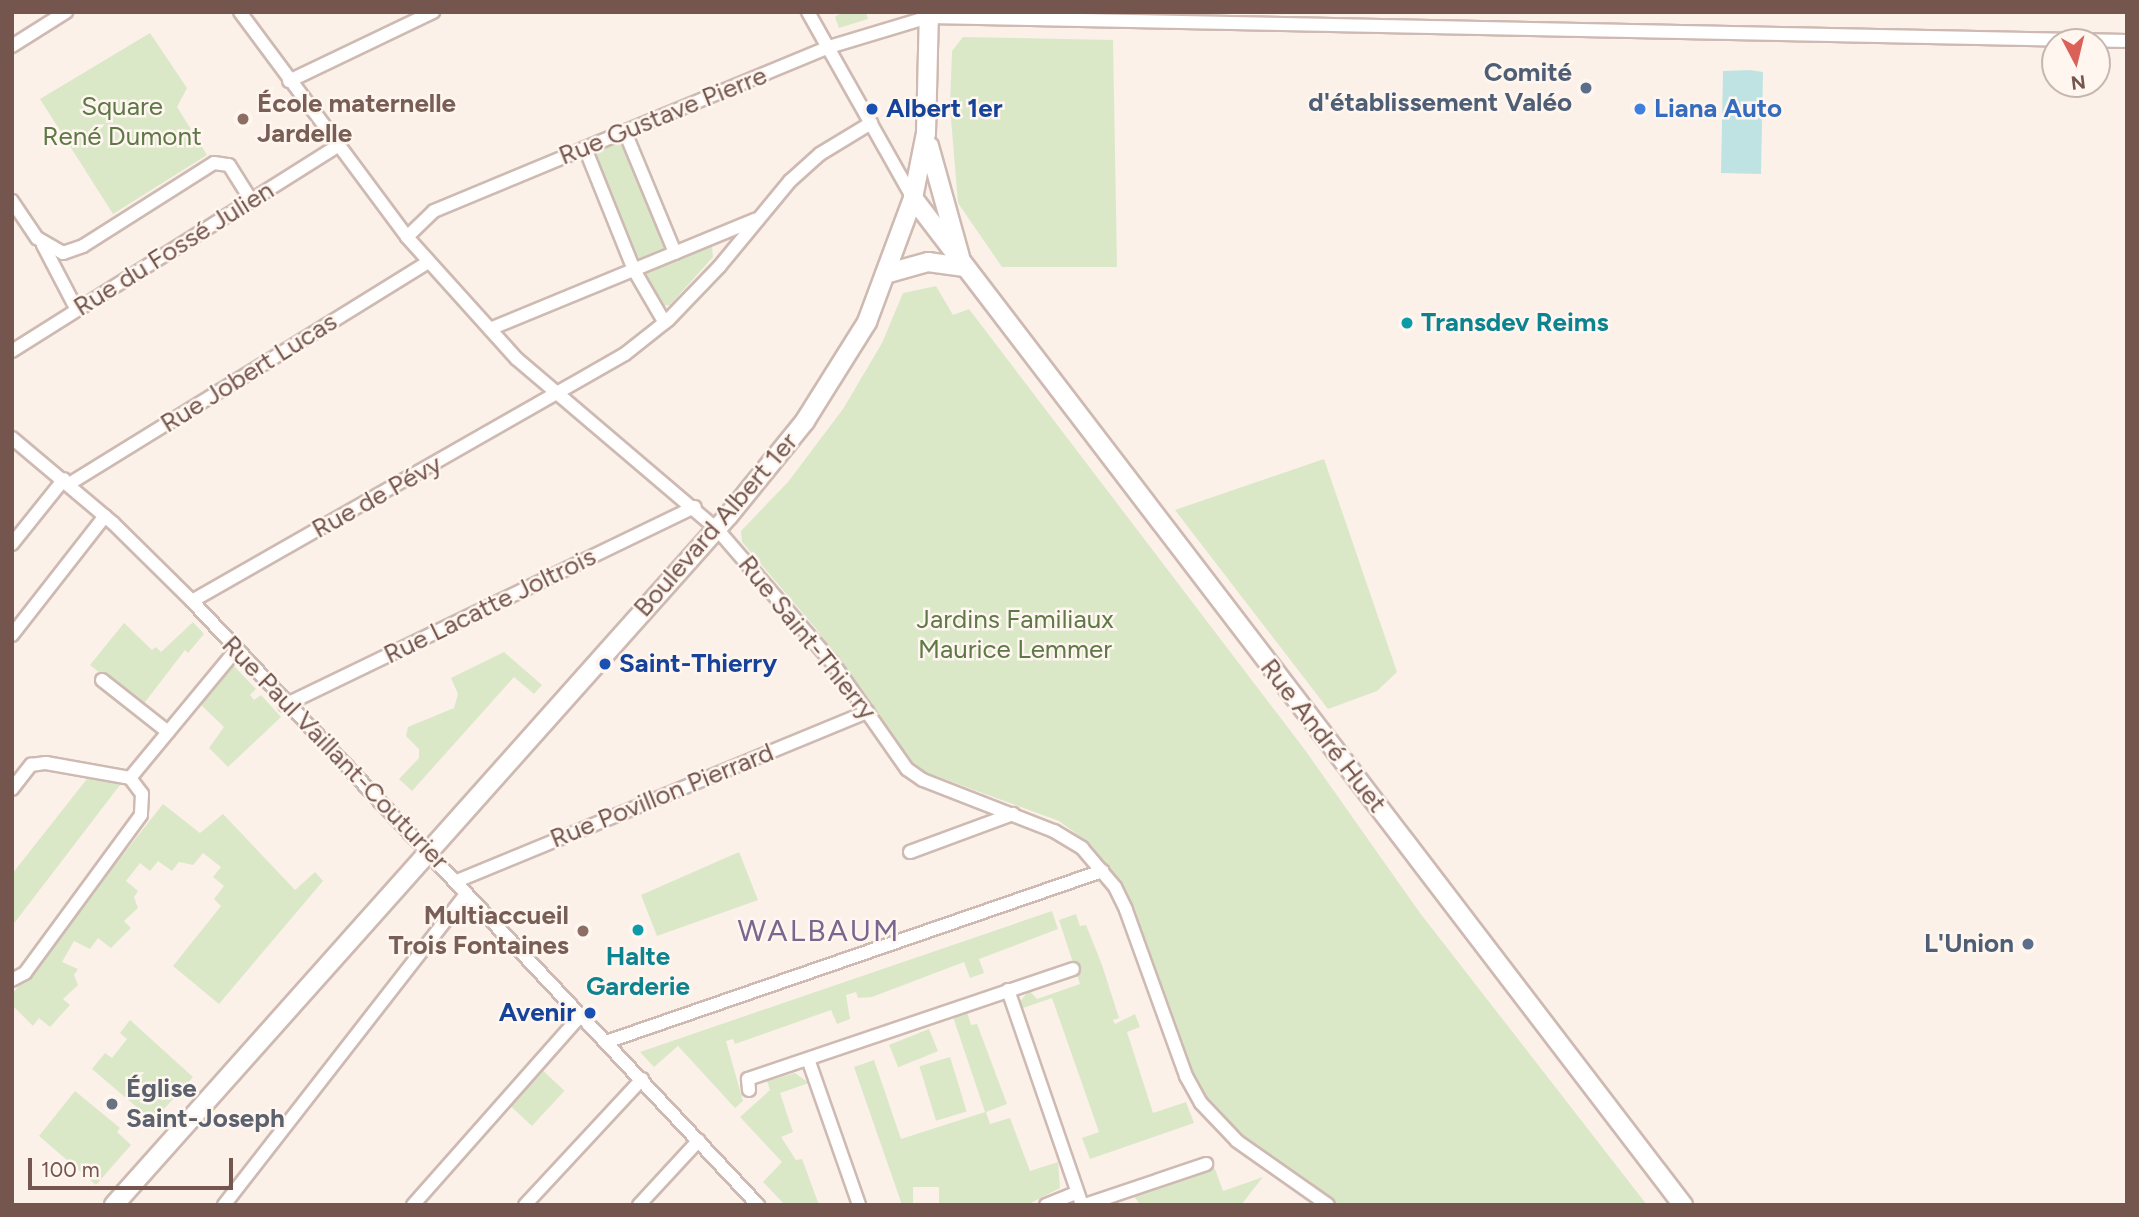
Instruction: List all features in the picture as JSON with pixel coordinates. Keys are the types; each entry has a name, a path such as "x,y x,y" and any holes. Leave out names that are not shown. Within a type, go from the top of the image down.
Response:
{"street":[{"path":"12,46 66,12"},
{"name":"Rue Saint-Thierry","path":"240,12 336,147 429,262 490,329 717,528 832,662 914,776 1013,814 1082,848 1102,872 1126,910 1186,1076 1201,1103 1237,1141 1328,1205"},
{"path":"289,81 433,12"},
{"path":"808,12 913,198"},
{"name":"Rue Gustave Pierre","path":"407,237 434,211 829,47 929,15 2127,41"},
{"name":"Boulevard Albert 1er","path":"114,1205 428,849 717,528 805,421 867,322 913,198 926,133 929,15"},
{"name":"Rue de Pévy","path":"192,601 561,394 625,354 665,323 719,267 755,220 820,154 871,123"},
{"path":"625,132 675,253"},
{"path":"885,274 928,262 962,267 926,133"},
{"name":"Rue du Fossé Julien","path":"12,351 336,147"},
{"path":"585,148 634,270 665,323"},
{"path":"43,245 62,253 83,246 214,163 229,165 251,200"},
{"name":"Rue André Huet","path":"913,198 962,267 1683,1205"},
{"path":"12,201 43,245 77,310"},
{"path":"490,329 755,220"},
{"name":"Rue Jobert Lucas","path":"12,544 67,482 429,262"},
{"name":"Rue Paul Vaillant-Couturier","path":"12,438 105,516 192,601 285,705 428,849 466,894 758,1205"},
{"name":"Rue Lacatte Joltrois","path":"285,705 695,507"},
{"path":"12,635 105,516"},
{"path":"130,778 236,650"},
{"path":"102,680 168,732"},
{"name":"Rue Povillon Pierrard","path":"457,881 868,712"},
{"path":"12,789 31,765 46,763 130,778 142,794 141,815 25,973 12,979"},
{"path":"910,852 1013,814"},
{"path":"606,1042 1102,872"},
{"path":"224,1205 466,894"},
{"path":"749,1090 748,1079 1073,970"},
{"path":"1008,990 1081,1201"},
{"path":"413,1205 581,1015"},
{"path":"808,1059 859,1205"},
{"path":"525,1205 642,1079"},
{"path":"639,1205 699,1140"},
{"path":"1046,1205 1081,1201 1206,1164"}],"green space":[{"path":"843,12 866,12 868,19 839,28 835,17"},
{"name":"Square René Dumont","path":"150,33 187,88 177,107 207,155 113,214 40,99"},
{"path":"963,37 1113,40 1117,267 1002,267 958,203 950,107 952,51"},
{"path":"619,140 624,142 667,247 639,260 592,152"},
{"path":"706,246 712,247 713,257 670,305 662,306 641,274"},
{"name":"Jardins Familiaux Maurice Lemmer","path":"936,286 953,315 969,309 1305,750 1420,913 1647,1205 1335,1205 1252,1147 1201,1093 1116,879 1086,841 1059,821 922,771 900,750 818,631 742,542 741,531 788,482 843,409 882,343 903,293"},
{"path":"1324,459 1397,672 1377,691 1328,709 1175,510"},
{"path":"193,622 204,634 188,653 185,650 142,706 90,665 124,623 152,650 156,647 161,652"},
{"path":"504,652 542,685 534,694 514,677 412,791 399,779 419,758 419,749 406,736 408,727 454,708 458,694 451,678"},
{"path":"232,664 256,689 250,695 254,700 261,695 281,717 228,767 209,748 224,727 200,704"},
{"path":"90,775 123,781 12,926 12,874"},
{"path":"163,804 200,833 223,814 295,890 315,872 323,881 219,1004 173,966 221,906 214,899 224,886 213,877 221,867 203,853 193,865 179,862 172,871 158,861 150,871 140,863 126,881 138,891 134,897 138,908 124,921 131,928 111,948 98,938 90,949 74,941 62,962 78,969 74,975 78,985 63,999 70,1005 50,1027 39,1018 33,1026 12,1005 13,993"},
{"path":"739,852 758,900 657,936 641,895"},
{"path":"1052,911 1058,929 979,959 984,973 970,978 964,962 872,997 858,998 856,992 846,995 850,1019 837,1024 831,1010 735,1044 733,1039 726,1041 743,1101 735,1108 678,1046 654,1067 640,1052"},
{"path":"1076,914 1080,926 1086,925 1102,965 1119,1018 1113,1020 1115,1024 1135,1014 1140,1027 1127,1032 1153,1113 1186,1102 1194,1123 1090,1159 1082,1138 1099,1132 1052,998 1023,1008 1019,1003 1029,990 1037,999 1080,984 1059,920"},
{"path":"967,1012 971,1025 977,1024 1007,1104 986,1112 990,1124 1010,1118 1030,1171 1058,1162 1060,1188 1027,1205 939,1205 939,1187 913,1187 913,1205 902,1205 854,1067 874,1060 901,1139 985,1112 953,1017"},
{"path":"130,1020 193,1077 153,1121 92,1069 105,1053 112,1058 127,1039 120,1033"},
{"path":"929,1029 938,1051 898,1067 889,1045"},
{"path":"950,1057 967,1112 936,1121 919,1066"},
{"path":"539,1067 565,1091 532,1126 506,1102"},
{"path":"795,1073 809,1083 780,1093 793,1132 781,1137 796,1160 802,1159 819,1205 785,1205 763,1182 782,1162 740,1117 770,1090 767,1081"},
{"path":"75,1091 120,1128 117,1132 131,1145 96,1185 39,1136"},
{"path":"1209,1167 1215,1169 1223,1191 1263,1177 1241,1205 1140,1205 1132,1193"}],"water":[{"path":"1723,71 1763,72 1761,174 1721,173"}],"place":[{"name":"Comité d'établissement Valéo","path":"1586,88"},
{"name":"Albert 1er","path":"872,109"},
{"name":"Liana Auto","path":"1640,109"},
{"name":"École maternelle Jardelle","path":"243,119"},
{"name":"Transdev Reims","path":"1407,323"},
{"name":"Saint-Thierry","path":"605,664"},
{"name":"Halte Garderie","path":"638,930"},
{"name":"Multiaccueil Trois Fontaines","path":"583,931"},
{"name":"L'Union","path":"2028,944"},
{"name":"Avenir","path":"590,1013"},
{"name":"Église Saint-Joseph","path":"112,1104"}],"district":[{"name":"WALBAUM","path":"819,931"}]}
